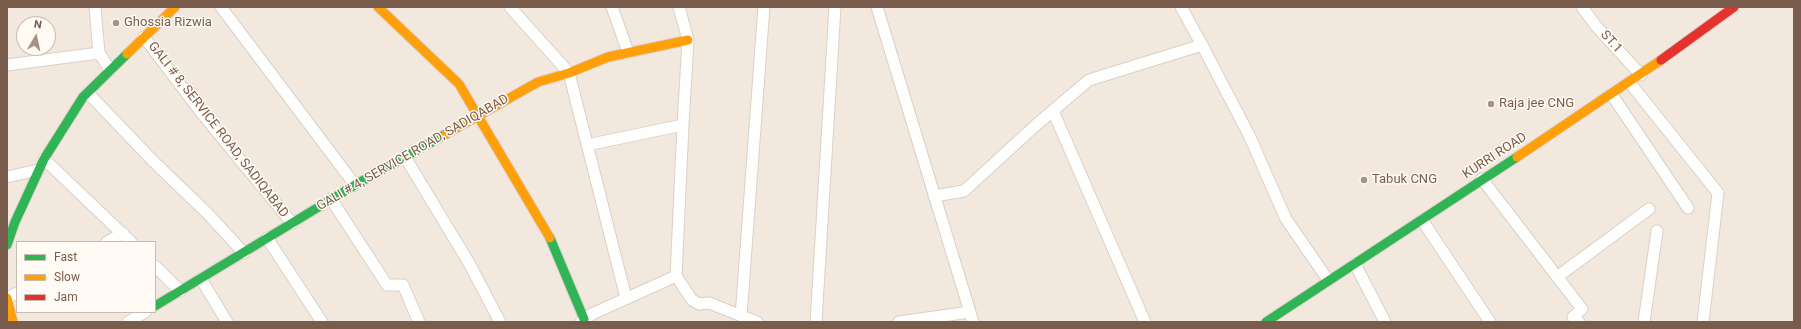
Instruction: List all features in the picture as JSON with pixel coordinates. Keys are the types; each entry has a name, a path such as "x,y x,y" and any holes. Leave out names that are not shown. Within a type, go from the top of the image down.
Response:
{"street":[{"path":"95,7 100,53 110,70"},
{"path":"7,245 14,222 38,170 88,93 174,7"},
{"path":"221,7 355,185"},
{"path":"378,7 458,84 554,245 588,319 626,298 676,276"},
{"path":"510,7 569,73 626,298"},
{"path":"612,7 628,52"},
{"path":"679,7 688,40 682,125 676,276 692,300 699,304 709,303 757,322"},
{"path":"741,316 764,7"},
{"path":"816,322 835,7"},
{"path":"877,7 972,317 899,322"},
{"path":"1181,7 1249,135 1286,218 1328,280"},
{"name":"ST.1","path":"1582,7 1596,26 1641,75"},
{"name":"KURRI ROAD","path":"1266,322 1630,83 1734,7"},
{"name":"GALI # 8, SERVICE ROAD, SADIQABAD","path":"144,37 200,111 292,223"},
{"name":"GALI # 4, SERVICE ROAD, SADIQABAD","path":"156,305 331,199 538,82 569,73 608,57 688,40"},
{"path":"934,196 964,191 1089,80 1202,45"},
{"path":"7,65 100,53"},
{"path":"1630,83 1718,192 1703,322"},
{"path":"88,93 153,161 208,213 244,253"},
{"path":"1612,95 1688,208"},
{"path":"1053,111 1145,322"},
{"path":"588,145 682,125"},
{"path":"406,157 469,263 500,322"},
{"path":"44,159 130,241"},
{"path":"7,176 38,170"},
{"path":"1482,179 1582,309 1574,320"},
{"path":"331,199 387,286 403,285 418,322"},
{"path":"1556,277 1649,209"},
{"path":"1422,220 1490,322"},
{"path":"1644,322 1657,231"},
{"path":"109,241 123,233"},
{"path":"267,238 322,322"},
{"path":"1355,264 1385,322"},
{"path":"156,267 180,291"},
{"path":"201,279 227,322"},
{"path":"13,322 7,298 16,293"},
{"path":"130,321 143,313"}],"shaded area":[{"path":"7,7 1794,7 1794,322 7,322"}],"traffic: fast":[{"path":"7,245 15,222 44,159 83,97 127,54"},
{"path":"156,305 355,185 446,134"},
{"path":"1266,322 1517,157"},
{"path":"550,238 584,319"}],"traffic: slow":[{"path":"127,54 175,7"},
{"path":"378,7 459,84 550,238"},
{"path":"446,134 538,82 569,73 608,57 688,40"},
{"path":"1517,157 1661,60"},
{"path":"7,298 13,322"}],"traffic: jam":[{"path":"1661,60 1734,7"}],"place":[{"name":"Ghossia Rizwia","path":"116,23"},
{"name":"Raja jee CNG","path":"1491,104"},
{"name":"Tabuk CNG","path":"1364,180"}]}
